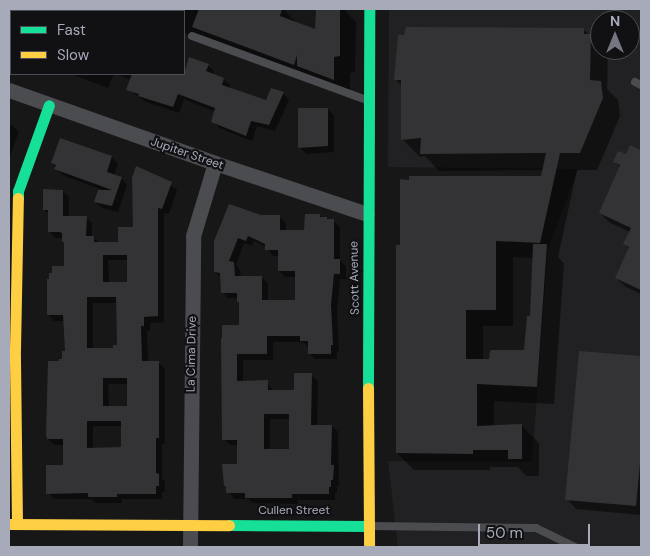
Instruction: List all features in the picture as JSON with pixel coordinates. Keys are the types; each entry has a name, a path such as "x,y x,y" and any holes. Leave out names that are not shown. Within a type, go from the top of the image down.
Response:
{"street":[{"name":"Scott Avenue","path":"369,547 367,214 370,9"},
{"name":"Jupiter Street","path":"9,90 49,106 215,164 367,214"},
{"path":"13,524 12,349 18,191 49,106"},
{"name":"La Cima Drive","path":"190,547 193,236 215,164"},
{"name":"Cullen Street","path":"13,524 369,526"}],"lane":[{"path":"192,36 369,101"},
{"name":"Cullen Street","path":"369,526 536,528 575,547"}],"shaded area":[{"path":"389,9 641,9 641,547 398,547 388,461 532,462 548,248 578,169 388,167"}],"building":[{"path":"199,9 282,9 280,16 315,29 316,9 340,9 340,56 334,57 334,80 297,66 297,55 294,65 192,27"},
{"path":"406,27 584,28 584,34 590,34 590,80 601,81 603,98 580,153 560,153 540,243 496,241 496,310 466,310 466,359 489,359 490,351 492,350 524,350 527,316 530,316 533,244 547,244 537,387 477,384 477,426 522,424 522,459 508,459 508,450 473,450 473,454 396,453 396,245 400,245 400,179 409,180 409,176 541,176 546,153 420,154 421,138 401,140 401,80 394,80 398,35 404,35"},
{"path":"189,57 209,64 206,71 224,78 222,85 266,100 271,88 284,92 269,125 251,121 246,136 211,122 215,108 178,94 173,107 138,96 139,94 126,90 132,75 185,75"},
{"path":"298,108 328,108 328,146 298,148"},
{"path":"60,138 112,156 107,172 122,177 112,206 94,202 98,190 112,190 54,169 56,165 51,163"},
{"path":"630,145 641,150 641,290 615,278 629,247 623,244 631,228 599,213 620,165 613,162 618,151 626,154"},
{"path":"136,166 172,182 162,209 158,208 158,316 144,317 144,326 141,326 142,361 159,361 159,438 156,438 156,473 159,474 159,486 156,486 156,494 117,494 117,497 88,497 88,493 46,494 46,465 63,465 63,439 47,439 46,435 48,361 59,361 59,359 62,359 62,351 65,351 63,315 47,315 47,279 49,279 49,273 52,273 52,266 64,266 64,242 62,242 62,233 48,232 48,210 43,210 43,189 63,190 63,216 87,216 86,236 94,236 94,242 118,242 118,227 133,227 132,178","holes":["103,255 127,255 127,282 103,282","87,297 116,297 117,345 113,345 113,348 87,348","103,378 127,378 127,406 103,406","87,421 121,421 121,447 87,448"]},
{"path":"229,204 261,215 280,215 280,230 304,230 305,214 320,214 320,217 334,219 334,259 340,259 340,274 334,274 331,305 333,345 331,345 331,354 308,354 308,341 300,341 300,336 267,336 267,354 237,354 237,381 268,380 268,390 294,390 294,373 312,373 311,425 332,425 331,465 334,465 333,480 331,480 331,487 329,487 329,494 292,494 292,498 245,498 245,493 226,493 222,464 237,464 237,440 222,440 221,338 222,325 239,325 239,302 237,302 237,293 221,293 220,273 214,272 214,241","holes":["248,236 265,244 265,250 278,250 278,271 295,271 295,300 262,300 262,276 235,276 234,262 229,261 238,238 246,241","264,414 289,414 289,449 264,449"]},
{"path":"579,351 641,356 641,453 636,506 565,500"}],"traffic: fast":[{"path":"368,388 369,9"},
{"path":"18,198 18,191 49,105"},
{"path":"229,525 369,526"}],"traffic: slow":[{"path":"17,524 15,349 18,198"},
{"path":"368,388 369,547"},
{"path":"9,524 229,525"}]}
